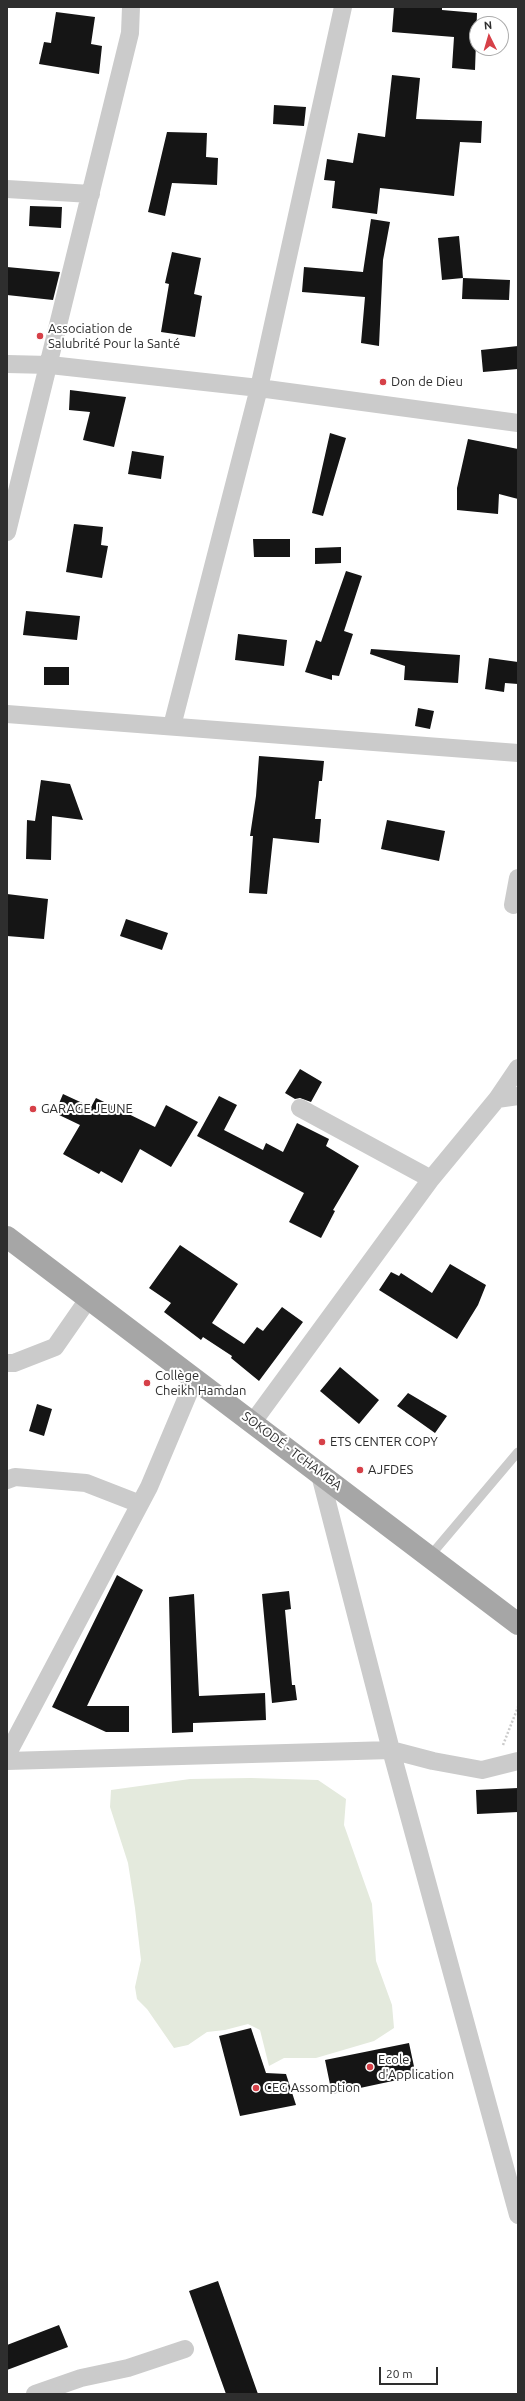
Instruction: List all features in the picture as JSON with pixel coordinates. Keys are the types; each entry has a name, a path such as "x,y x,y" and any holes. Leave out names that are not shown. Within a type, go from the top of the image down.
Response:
{"main road":[{"name":"SOKODÉ - TCHAMBA","path":"7,1237 319,1471 518,1624"}],"street":[{"path":"7,532 50,365 130,33 131,7"},
{"path":"172,726 259,388 343,7"},
{"path":"7,190 91,194"},
{"path":"7,364 50,365 259,388 518,423"},
{"path":"7,714 518,753"},
{"path":"512,905 518,878"},
{"path":"253,1422 431,1179 497,1099 518,1068"},
{"path":"497,1099 518,1096"},
{"path":"300,1108 431,1179"},
{"path":"7,1363 14,1363 55,1347 89,1298"},
{"path":"7,1755 140,1504 195,1378"},
{"path":"319,1471 391,1750 518,2215"},
{"path":"7,1480 15,1477 86,1483 140,1504"},
{"path":"7,1761 391,1750 467,1769 482,1770 518,1760"},
{"path":"35,2394 81,2378 128,2368 185,2349"}],"lane":[{"path":"430,1556 518,1452"}],"path":[{"path":"496,1765 518,1707"}],"shaded area":[{"path":"251,1778 318,1780 346,1799 344,1825 372,1904 376,1961 392,2005 394,2028 374,2041 316,2058 284,2058 269,2066 260,2030 248,2024 225,2030 207,2032 188,2045 174,2048 147,2009 137,1999 135,1987 141,1960 135,1908 128,1863 110,1807 111,1790 190,1779"}],"building":[{"path":"394,7 431,7 442,8 442,10 477,13 477,16 469,16 469,56 475,56 475,70 452,68 454,37 392,32"},
{"path":"56,12 95,17 91,44 102,46 99,74 39,64 44,42 51,43"},
{"path":"392,75 420,78 416,119 482,121 481,143 460,142 454,196 380,188 377,214 332,208 335,181 324,180 327,159 353,163 358,133 385,137"},
{"path":"274,105 306,107 304,126 273,124"},
{"path":"167,132 207,133 206,157 218,158 217,185 172,183 165,216 148,212"},
{"path":"30,206 62,207 61,228 29,226"},
{"path":"371,219 390,222 383,260 379,346 361,343 365,297 302,292 304,267 363,272"},
{"path":"459,236 463,278 442,280 438,238"},
{"path":"172,252 201,258 194,294 202,296 195,337 161,332 169,284 165,283"},
{"path":"7,267 60,272 53,300 7,295"},
{"path":"463,278 510,280 509,300 462,299"},
{"path":"518,346 518,369 483,372 481,350"},
{"path":"70,390 126,397 114,447 83,440 90,412 69,410"},
{"path":"330,433 346,438 323,516 312,513"},
{"path":"468,439 518,449 518,499 499,494 498,514 457,510 457,488"},
{"path":"132,451 164,456 161,479 128,474"},
{"path":"74,524 103,527 101,545 108,546 102,578 66,572"},
{"path":"253,539 290,539 290,557 254,557"},
{"path":"341,547 341,563 315,564 315,548"},
{"path":"346,571 362,576 344,631 353,634 339,676 332,675 332,680 305,672 316,640 321,642"},
{"path":"26,611 80,616 77,640 23,635"},
{"path":"238,634 287,640 284,666 235,660"},
{"path":"371,649 460,655 458,683 404,680 405,666 370,654"},
{"path":"489,658 518,662 518,684 505,683 504,692 485,689"},
{"path":"44,667 69,667 69,685 44,685"},
{"path":"418,708 434,711 430,729 415,726"},
{"path":"259,756 324,761 322,781 319,781 315,819 321,819 319,843 273,838 267,894 249,893 253,836 250,836 256,796"},
{"path":"41,780 70,784 83,820 52,816 51,860 26,859 27,820 35,821"},
{"path":"387,820 445,831 439,861 381,849"},
{"path":"7,894 48,899 44,939 7,936"},
{"path":"126,919 168,933 162,950 120,936"},
{"path":"300,1069 322,1082 311,1102 300,1098 295,1099 285,1093"},
{"path":"63,1094 91,1107 96,1098 155,1127 166,1105 198,1122 171,1167 140,1149 122,1183 101,1171 99,1174 63,1154 80,1125 55,1113"},
{"path":"219,1096 237,1105 224,1130 263,1150 266,1143 283,1152 297,1123 329,1139 326,1146 359,1166 333,1210 335,1211 321,1238 289,1222 304,1193 197,1136"},
{"path":"180,1245 238,1284 212,1323 244,1344 257,1327 263,1331 282,1307 303,1322 259,1381 231,1358 232,1356 203,1337 201,1340 164,1312 171,1303 149,1288"},
{"path":"450,1264 486,1285 478,1305 457,1339 379,1290 391,1272 399,1276 401,1273 432,1293"},
{"path":"340,1367 379,1400 359,1424 320,1391"},
{"path":"408,1393 447,1416 435,1433 397,1406"},
{"path":"37,1404 52,1409 44,1436 29,1431"},
{"path":"117,1575 143,1590 87,1706 129,1706 129,1732 106,1732 52,1707"},
{"path":"289,1591 291,1609 285,1610 292,1685 295,1685 297,1700 272,1703 262,1594"},
{"path":"194,1594 199,1696 265,1693 266,1720 193,1723 193,1732 172,1733 169,1597"},
{"path":"518,1788 518,1812 477,1814 476,1790"},
{"path":"251,2028 266,2073 286,2074 296,2105 240,2116 219,2036"},
{"path":"409,2043 416,2076 332,2094 325,2060"},
{"path":"218,2281 258,2394 226,2394 189,2291"},
{"path":"59,2325 68,2347 7,2370 7,2345"}],"place":[{"name":"Association de Salubrité Pour la Santé","path":"40,336"},
{"name":"Don de Dieu","path":"383,382"},
{"name":"GARAGE JEUNE","path":"33,1109"},
{"name":"Collège Cheikh Hamdan","path":"147,1383"},
{"name":"ETS CENTER COPY","path":"322,1442"},
{"name":"AJFDES","path":"360,1470"},
{"name":"Ecole d'Application","path":"370,2067"},
{"name":"CEG Assomption","path":"256,2088"}]}
